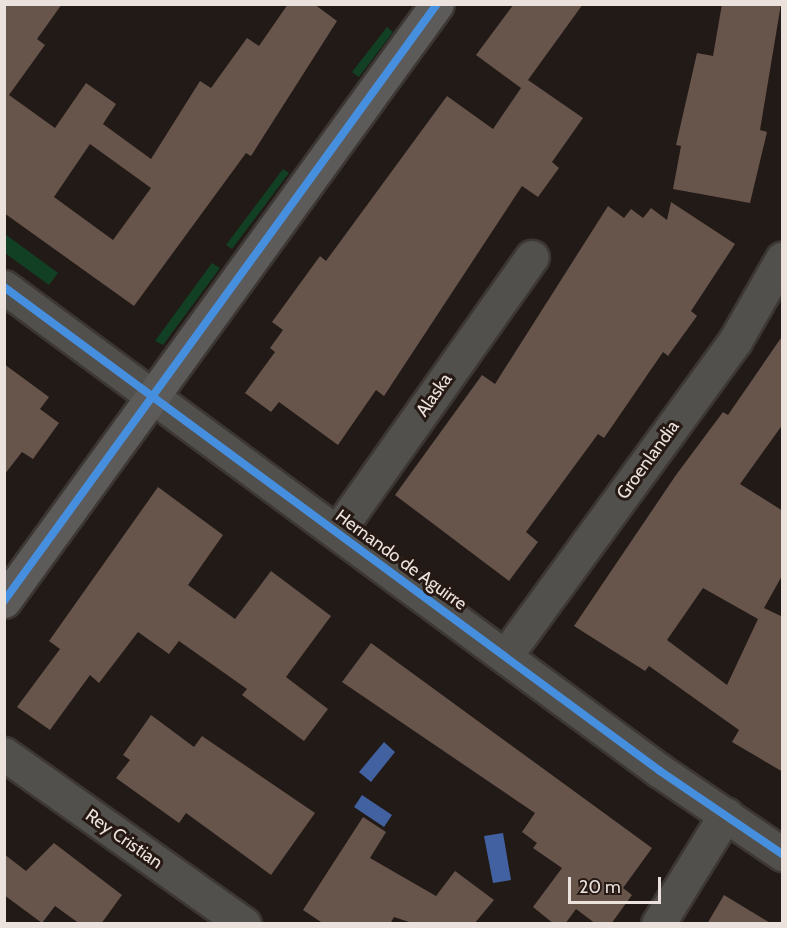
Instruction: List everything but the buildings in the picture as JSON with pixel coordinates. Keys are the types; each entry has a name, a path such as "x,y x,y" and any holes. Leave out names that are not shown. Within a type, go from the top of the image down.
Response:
{"main road":[{"path":"4,601 156,399 437,4"}],"street":[{"name":"Alaska","path":"337,532 532,257"},
{"name":"Groenlandia","path":"506,655 735,341 783,259"},
{"name":"Hernando de Aguirre","path":"4,287 337,532 783,854"},
{"name":"Rey Cristian","path":"4,754 244,924"},
{"name":"Hernando de Aguirre","path":"726,814 783,836"},
{"path":"658,924 726,814"}],"green space":[{"path":"387,27 393,32 359,77 352,72"},
{"path":"283,169 289,173 232,249 226,245"},
{"path":"5,234 58,273 49,285 5,253"},
{"path":"212,263 220,268 163,345 155,341"}],"water":[{"path":"384,742 395,752 371,782 359,772"},
{"path":"362,795 392,815 384,827 354,807"},
{"path":"503,833 511,880 493,883 484,836"}],"cycle path":[{"path":"4,601 437,4"},
{"path":"4,287 660,771 782,854"}]}
